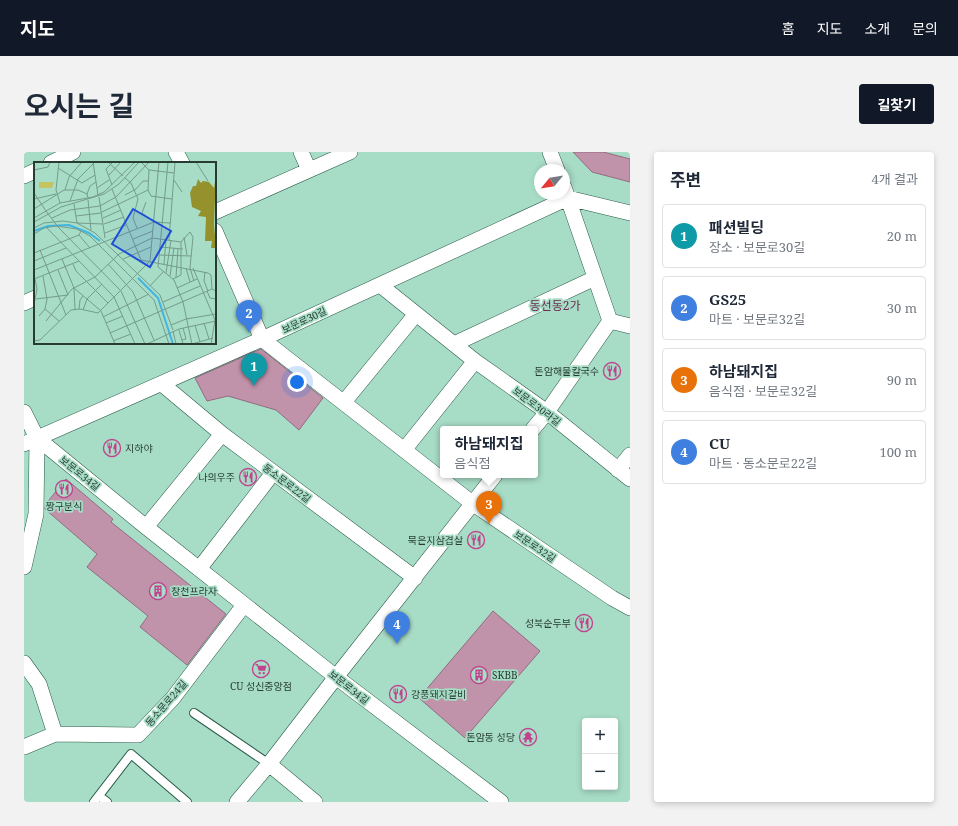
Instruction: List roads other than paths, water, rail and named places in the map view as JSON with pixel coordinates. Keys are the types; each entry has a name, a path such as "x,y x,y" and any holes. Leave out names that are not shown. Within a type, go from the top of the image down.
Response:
{"street":[{"path":"53,162 73,152"},
{"path":"176,152 181,162"},
{"path":"300,152 309,170"},
{"path":"216,212 350,152"},
{"path":"550,152 555,164"},
{"path":"24,176 34,171"},
{"path":"570,193 630,213"},
{"name":"보문로30길","path":"31,441 162,384 380,285 550,200"},
{"path":"569,200 610,321"},
{"name":"보문로32길","path":"216,233 262,339 472,503 612,598 630,608"},
{"path":"454,344 595,278"},
{"name":"보문로30라길","path":"380,285 475,361 547,412 624,475 630,455"},
{"path":"24,303 34,298"},
{"path":"344,402 416,314"},
{"path":"610,321 630,326"},
{"path":"535,426 547,412 610,321"},
{"path":"404,450 475,361"},
{"name":"동소문로22길","path":"162,384 222,434 415,578"},
{"name":"보문로34길","path":"24,412 31,441 146,527 336,677 501,802"},
{"path":"146,527 222,434"},
{"path":"24,567 36,514 31,441"},
{"path":"199,569 273,473"},
{"path":"238,802 493,478"},
{"name":"동소문로24길","path":"24,746 55,734 138,735 173,698 244,605"},
{"path":"24,663 39,684 55,734"},
{"path":"269,764 315,802"}],"lane":[{"path":"194,714 269,764"},
{"path":"107,802 96,799 132,754 187,802"}],"place":[{"name":"GS25","path":"249,333"},
{"name":"돈암해물칼국수","path":"612,371"},
{"name":"패션빌딩","path":"254,386"},
{"name":"지하야","path":"112,448"},
{"name":"나의우주","path":"248,477"},
{"name":"짱구분식","path":"64,489"},
{"name":"하남돼지집","path":"489,524"},
{"name":"묵은지삼겹살","path":"476,540"},
{"name":"창천프라자","path":"158,591"},
{"name":"성북순두부","path":"584,623"},
{"name":"CU","path":"397,644"},
{"name":"CU 성신중앙점","path":"261,669"},
{"name":"SKBB","path":"479,675"},
{"name":"강풍돼지갈비","path":"398,694"},
{"name":"돈암동 성당","path":"528,737"}],"district":[{"name":"동선동2가","path":"555,306"}]}
